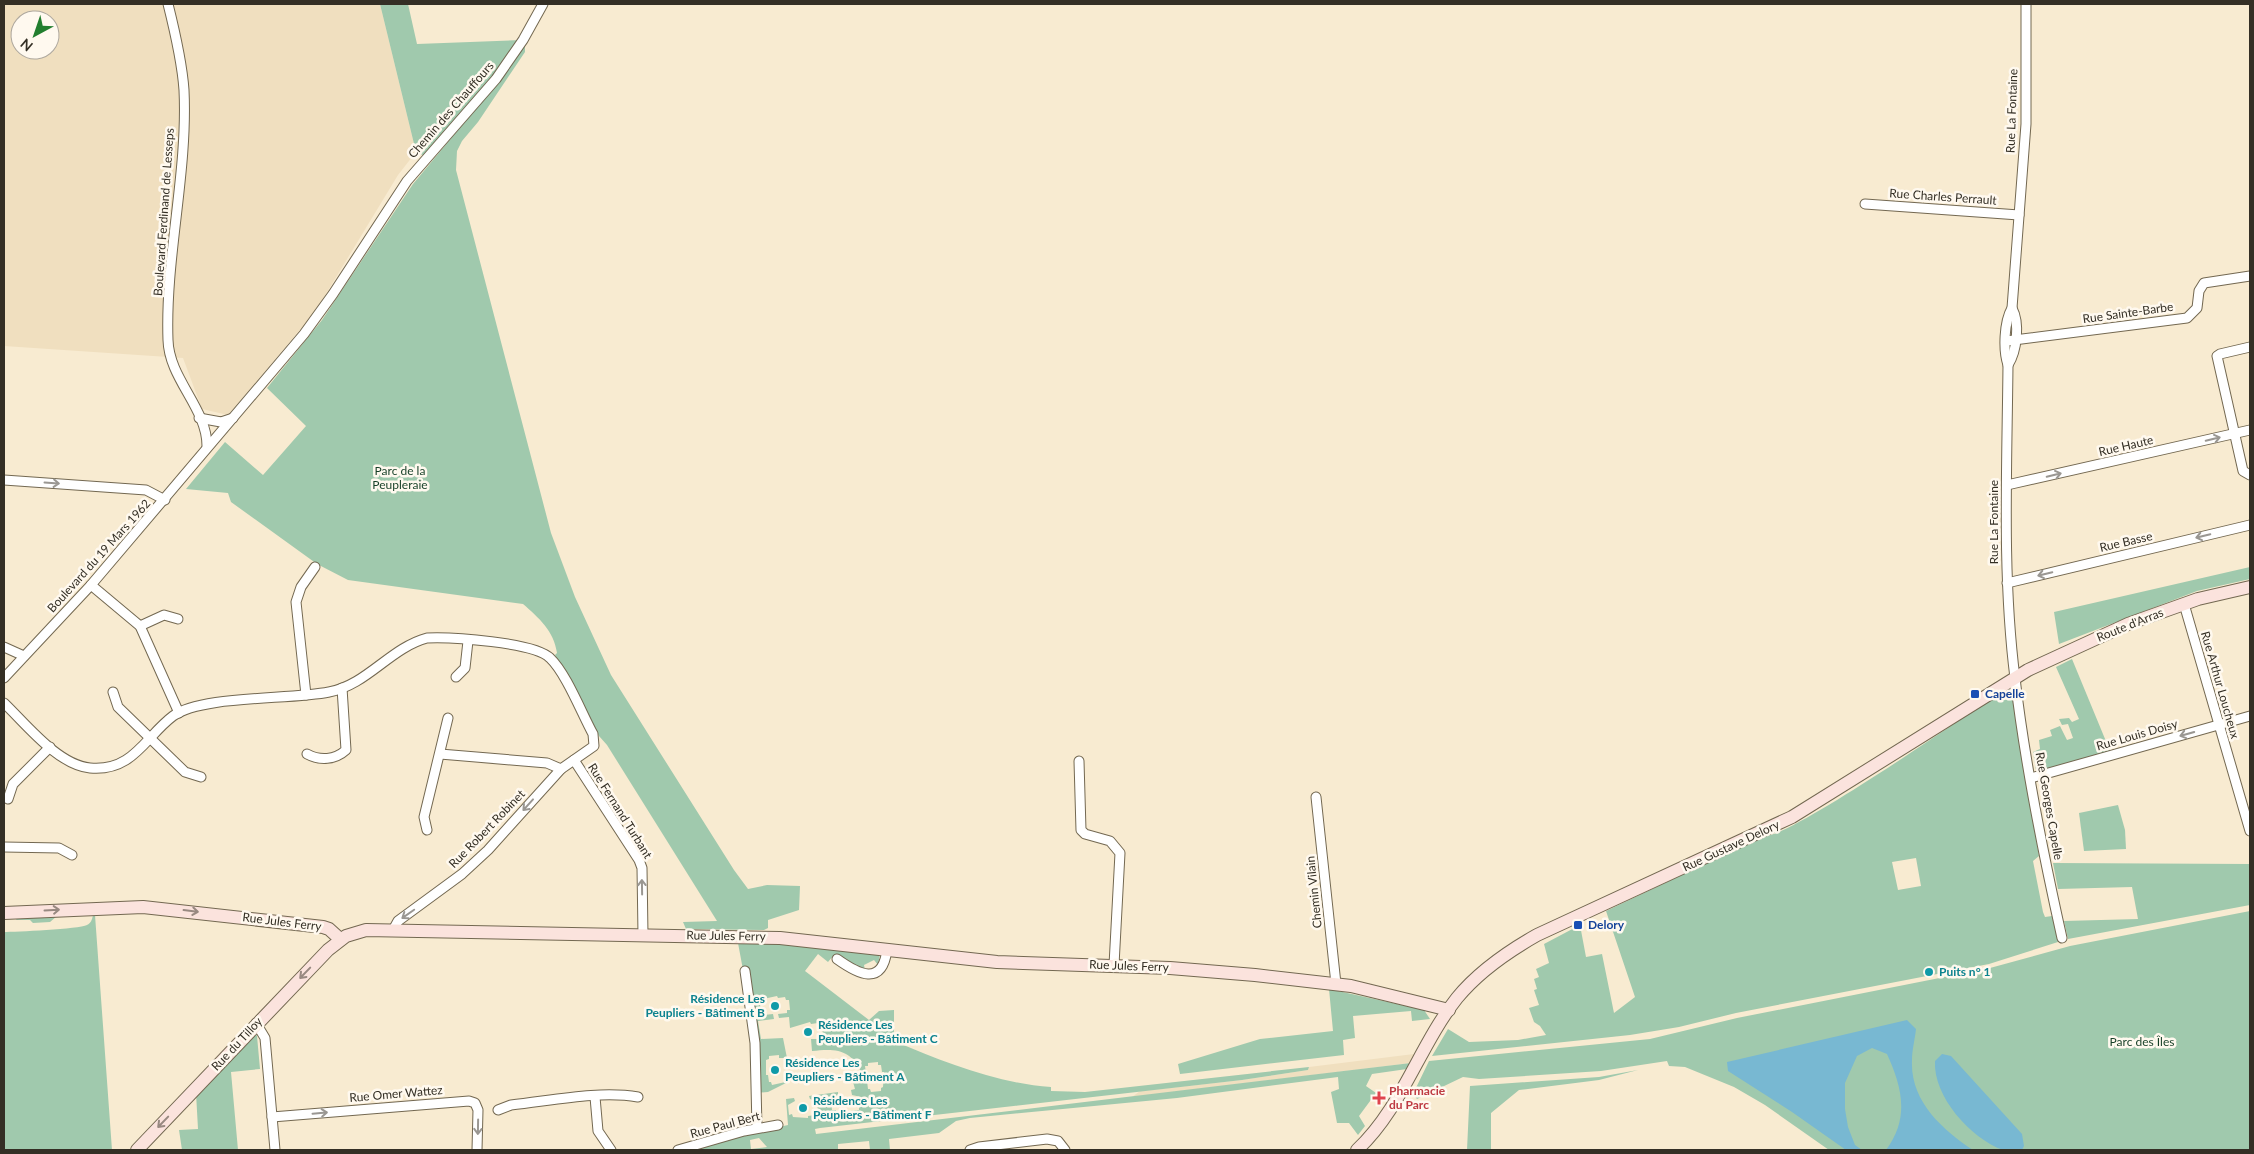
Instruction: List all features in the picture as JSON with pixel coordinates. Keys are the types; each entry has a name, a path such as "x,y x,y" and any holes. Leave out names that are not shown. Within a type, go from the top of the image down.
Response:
{"street":[{"name":"Boulevard Ferdinand de Lesseps","path":"168,4 178,44 184,89 183,138 172,238 168,341 170,354 176,370 199,418"},
{"name":"Chemin des Chauffours","path":"407,181 496,80 524,40 543,4"},
{"name":"Rue La Fontaine","path":"2014,678 2007,583 2008,365 2014,356 2010,341 2008,315 2012,308 2026,124 2026,4"},
{"name":"Boulevard du 19 Mars 1962","path":"207,442 233,418 304,334 328,302 407,181"},
{"name":"Rue Charles Perrault","path":"1865,204 2019,215"},
{"name":"Rue Sainte-Barbe","path":"2010,341 2187,318 2197,308 2198,291 2204,283 2250,276"},
{"path":"2250,348 2217,356 2243,472 2250,475"},
{"path":"207,442 199,418 221,422 233,418"},
{"name":"Boulevard du 19 Mars 1962","path":"4,678 92,585 165,500 203,455 207,442 221,422"},
{"name":"Rue Haute","path":"2007,485 2250,430"},
{"path":"4,480 146,490 165,500"},
{"name":"Rue Basse","path":"2007,583 2250,525"},
{"path":"306,695 296,602 301,587 315,567"},
{"path":"92,585 140,626 178,713"},
{"name":"Route d'Arras","path":"2014,678 2128,624 2184,604 2250,587"},
{"name":"Rue Arthur Loucheux","path":"2184,604 2250,830"},
{"path":"140,626 164,615 178,619"},
{"path":"4,703 63,758 90,768 111,766 128,759 151,740 178,713 197,706 219,702 306,695 342,688 357,681 413,642 440,638 468,641 465,668 456,677"},
{"name":"Rue Robert Robinet","path":"393,930 398,921 462,874 481,857 561,769 591,749 595,739 552,660 538,650 526,646 468,641"},
{"path":"4,647 24,656"},
{"name":"Rue Georges Capelle","path":"2014,678 2062,938"},
{"name":"Rue Gustave Delory","path":"1357,1150 1380,1125 1395,1104 1449,1010 1470,984 1490,965 1537,935 1792,817 2014,678"},
{"path":"307,754 317,759 339,756 346,750 342,688"},
{"path":"114,692 118,707 151,740 185,772 201,777"},
{"name":"Rue Louis Doisy","path":"2031,778 2250,716"},
{"path":"427,830 424,817 448,718"},
{"path":"8,799 13,784 50,747"},
{"path":"440,754 547,764 561,769"},
{"name":"Rue Fernand Turbant","path":"574,760 639,860 642,868 643,935"},
{"path":"1079,761 1081,830 1085,834 1110,840 1120,853 1114,965"},
{"name":"Chemin Vilain","path":"1316,797 1336,984"},
{"path":"4,847 59,848 72,855"},
{"name":"Rue Jules Ferry","path":"4,913 142,906 323,927 329,929 340,939 366,930 741,935 997,962 1114,965 1198,970 1336,984 1375,991 1449,1010"},
{"name":"Rue du Tilloy","path":"137,1150 256,1023 340,939"},
{"path":"837,959 855,972 866,975 882,969 885,965 887,950"},
{"path":"745,971 755,1043 757,1128"},
{"path":"256,1023 265,1038 275,1150"},
{"path":"498,1110 511,1105 595,1097 623,1095 638,1097"},
{"path":"595,1097 598,1131 611,1150"},
{"name":"Rue Omer Wattez","path":"272,1117 469,1101 475,1103 478,1110 477,1150"},
{"name":"Rue Paul Bert","path":"678,1150 757,1128 778,1125"},
{"path":"970,1150 979,1147 1053,1139 1061,1143 1065,1150"}],"shaded area":[{"path":"4,4 380,4 416,152 398,175 315,312 228,415 202,409 183,358 4,346"},
{"path":"1414,1054 1416,1056 1411,1063 1132,1097 1140,1091 1242,1080 1308,1070 1309,1067"}],"green space":[{"path":"380,4 408,4 417,44 523,40 427,157 416,152"},
{"name":"Parc de la Peupleraie","path":"525,43 525,52 478,122 462,141 457,151 456,170 551,533 575,597 611,675 734,870 748,889 767,885 800,886 799,910 768,920 768,928 764,930 686,929 683,922 717,921 607,745 599,736 555,655 557,653 553,638 540,620 523,604 348,580 317,564 231,502 228,493 186,489 225,442 263,475 306,426 267,388 322,320 413,184 498,82"},
{"path":"2250,567 2250,579 2197,591 2059,644 2054,612"},
{"path":"2072,659 2110,751 2040,772 2036,770 2033,752 2040,749 2039,740 2052,736 2050,730 2060,726 2067,740 2073,738 2068,724 2062,725 2059,719 2069,718 2072,722 2079,719 2056,667"},
{"path":"2005,689 2011,690 2039,856 2033,861 2043,912 2045,917 2052,916 2058,942 1989,964 1736,1013 1679,1027 1630,1035 1432,1056 1448,1029 1469,1042 1518,1040 1546,1035 1540,1026 1534,1022 1529,1008 1539,1005 1534,990 1537,989 1534,979 1539,977 1536,969 1549,963 1544,944 1580,925 1586,957 1602,954 1614,1013 1635,997 1606,911 1806,818 1922,746","holes":["1916,858 1921,886 1898,890 1892,862"]},
{"path":"2118,805 2125,830 2126,849 2084,851 2079,813"},
{"path":"2053,863 2250,864 2250,905 2068,939 2064,921 2138,919 2132,887 2058,889"},
{"name":"Parc des Îles","path":"2250,911 2250,1150 1829,1150 1765,1105 1734,1087 1685,1067 1669,1066 1667,1061 1601,1071 1479,1079 1463,1077 1417,1099 1413,1094 1429,1061 1650,1039 1737,1018 1990,968 2070,946"},
{"path":"93,915 95,915 112,1150 4,1150 4,932 72,928 87,925 92,920"},
{"path":"57,916 50,922 33,923 30,920 17,920 12,917"},
{"path":"738,943 780,944 880,954 878,965 874,960 864,965 865,970 833,956 828,962 818,954 805,971 869,1020 879,1011 894,1010 894,1041 971,1070 1010,1081 1051,1087 1051,1091 1085,1092 1309,1067 1308,1070 1242,1080 820,1128 815,1129 816,1134 1411,1063 1407,1069 1372,1074 1366,1086 1376,1093 1359,1116 1365,1126 1358,1135 1349,1123 1337,1123 1331,1092 1339,1089 1338,1077 1177,1098 970,1118 956,1121 939,1133 889,1139 890,1150 870,1150 869,1141 838,1144 838,1150 691,1150 739,1136 788,1125 786,1099 794,1098 795,1101 788,1105 789,1115 808,1118 808,1116 815,1115 815,1112 818,1111 817,1102 810,1099 809,1096 838,1092 838,1096 831,1100 832,1110 851,1113 851,1111 859,1110 859,1107 862,1106 861,1097 852,1095 851,1090 855,1089 853,1082 867,1081 868,1089 871,1092 881,1091 883,1087 884,1072 882,1072 881,1065 878,1065 878,1062 868,1063 868,1066 865,1066 866,1074 862,1074 853,1060 843,1052 829,1050 812,1051 811,1039 820,1039 820,1036 823,1035 822,1025 819,1026 818,1023 811,1024 810,1022 790,1028 789,1017 779,1018 778,1014 787,1013 787,1010 790,1010 789,1000 786,1000 785,997 778,998 777,996 763,999 763,1002 760,1003 761,1013 764,1012 764,1015 773,1014 774,1019 758,1021 761,1039 783,1038 787,1058 779,1058 779,1055 769,1056 769,1059 766,1060 766,1075 768,1075 769,1082 772,1085 790,1081 768,1092 756,1093 757,1045","holes":["759,1138 767,1147 751,1149 750,1140"]},
{"path":"1329,989 1424,1010 1430,1019 1412,1021 1411,1011 1353,1016 1355,1038 1343,1040 1344,1055 1180,1074 1178,1064 1260,1039 1333,1031"},
{"path":"254,1030 257,1036 260,1069 231,1072 238,1150 182,1150 179,1130 198,1129 196,1093"},
{"path":"1638,1070 1599,1080 1519,1090 1491,1113 1491,1150 1467,1150 1470,1086 1599,1077"}],"water":[{"path":"1907,1020 1916,1029 1912,1056 1913,1075 1922,1101 1950,1133 1973,1150 1886,1150 1894,1138 1901,1114 1900,1090 1887,1054 1872,1048 1857,1056 1845,1083 1845,1109 1848,1127 1855,1145 1862,1150 1846,1150 1792,1112 1728,1071 1727,1062"},
{"path":"1942,1054 1951,1056 2022,1134 2024,1146 2022,1150 2005,1151 1991,1144 1966,1126 1956,1114 1940,1088 1936,1074 1935,1061"}],"place":[{"name":"Capelle","path":"1975,694"},
{"name":"Delory","path":"1578,925"},
{"name":"Puits n° 1","path":"1929,972"},
{"name":"Résidence Les Peupliers - Bâtiment B","path":"775,1006"},
{"name":"Résidence Les Peupliers - Bâtiment C","path":"808,1032"},
{"name":"Résidence Les Peupliers - Bâtiment A","path":"775,1070"},
{"name":"Pharmacie du Parc","path":"1379,1098"},
{"name":"Résidence Les Peupliers - Bâtiment F","path":"803,1108"}]}
